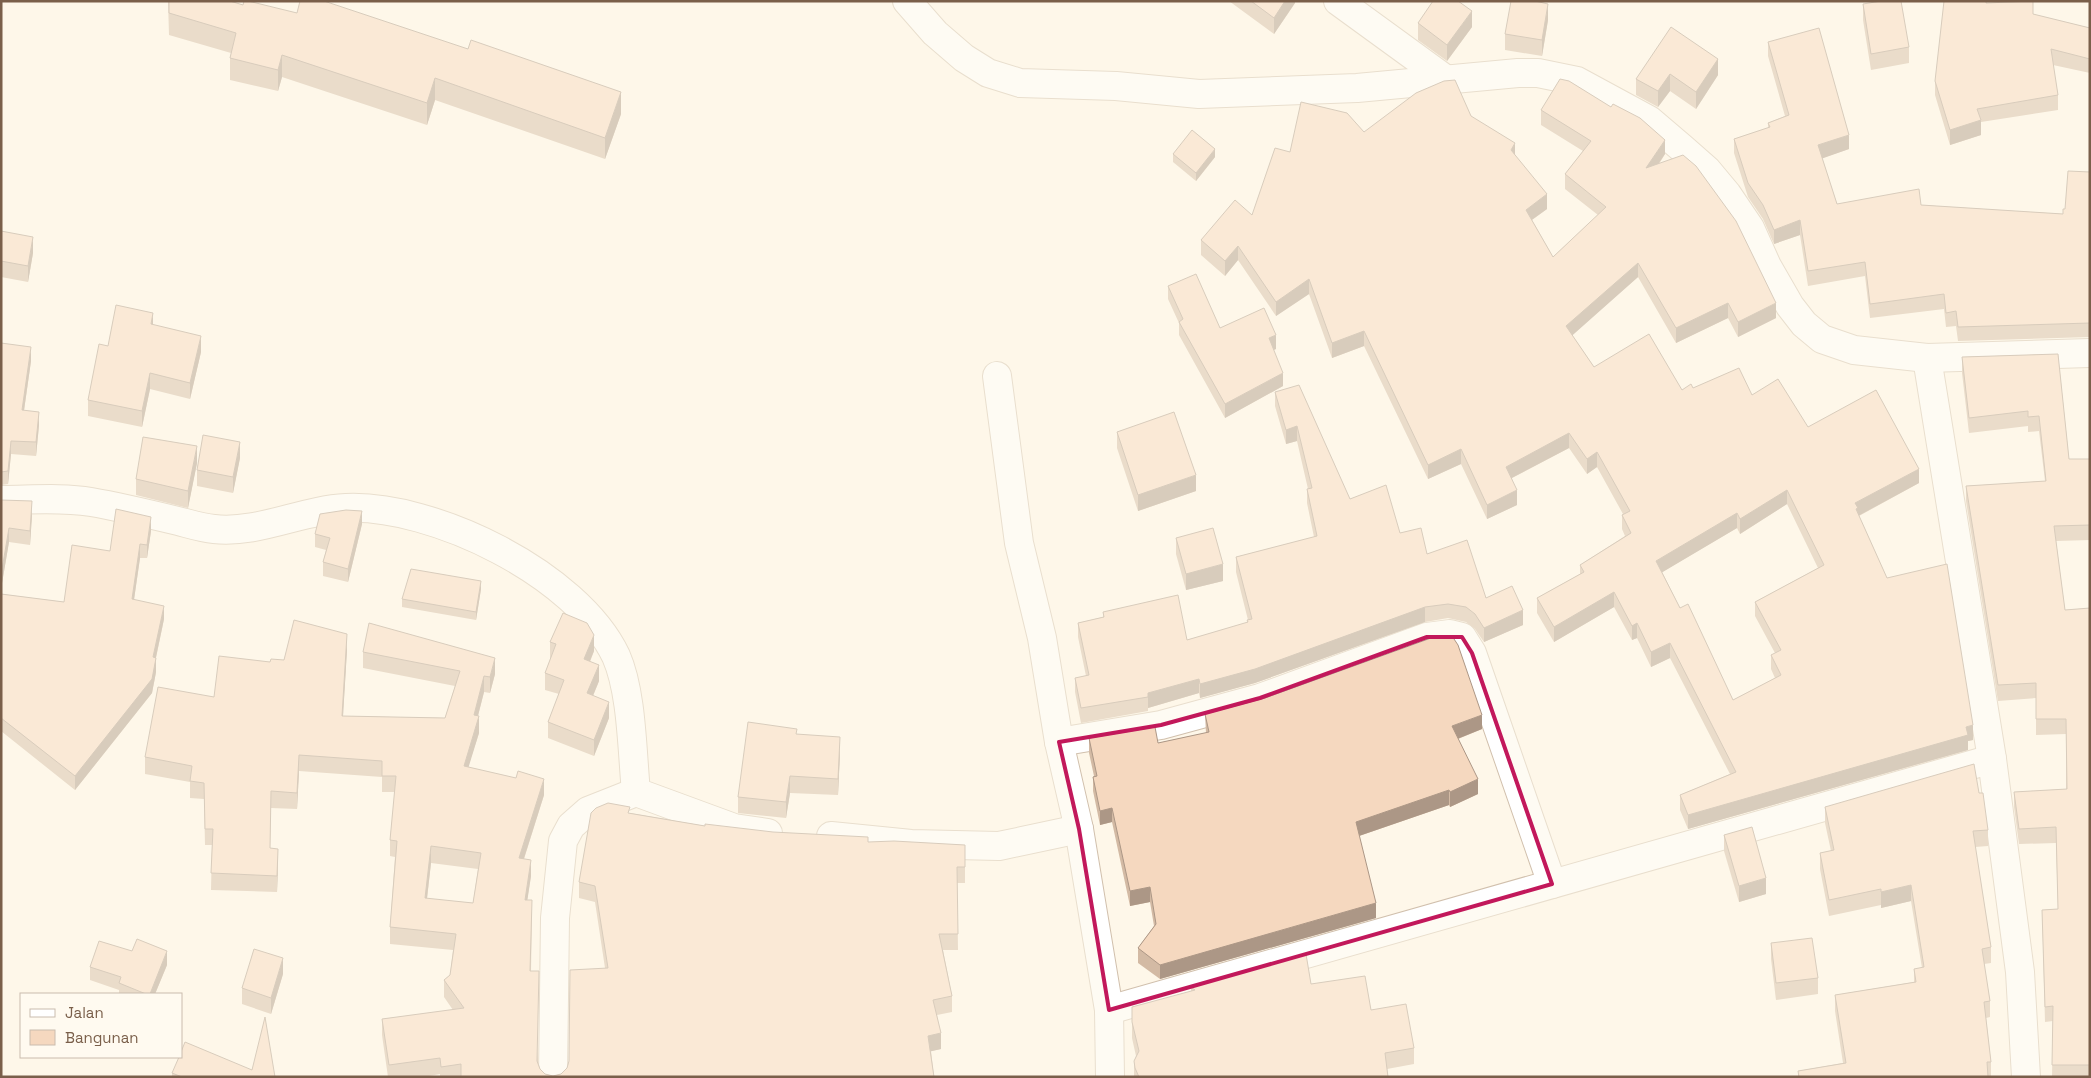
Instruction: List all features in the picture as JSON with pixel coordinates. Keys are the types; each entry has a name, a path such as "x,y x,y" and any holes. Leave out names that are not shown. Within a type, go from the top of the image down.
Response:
{"street":[{"path":"907,1 935,33 964,58 988,73 1020,84 1116,86 1199,94 1357,88 1518,73 1577,80 1650,120 1707,170 1727,194 1750,228 1767,266 1790,306 1810,329 1822,339 1854,350 1927,358 2090,353"},
{"path":"1338,1 1448,81"},
{"path":"1927,358 1992,759 2020,972 2026,1077"},
{"path":"997,376 1019,543 1042,638 1059,742 1079,829 1109,1010 1110,1077"},
{"path":"1,500 89,501 214,529 248,527 343,508 378,508 442,525 487,543 538,573 564,592 599,627 616,656 625,686 636,792"},
{"path":"1059,742 1161,725 1260,698 1427,637 1450,634 1462,638 1472,652 1552,884"},
{"path":"1109,1010 1992,759"},
{"path":"553,1077 555,918 563,841 571,826 588,811 636,792 734,828 911,844 1000,846 1079,829"}],"highlighted area":[{"path":"1427,637 1462,637 1472,653 1552,884 1109,1010 1079,829 1059,742 1161,725 1260,698"}],"building":[{"path":"169,1 230,1 243,5 244,1 248,1 297,13 300,1 324,1 468,49 471,40 621,92 605,138 435,78 427,103 282,55 278,70 230,58 236,33 169,13"},
{"path":"1251,1 1285,1 1274,18"},
{"path":"1433,1 1458,1 1472,11 1447,45 1418,23"},
{"path":"1511,1 1535,1 1548,4 1542,40 1505,34"},
{"path":"1881,1 1901,1 1909,47 1871,54 1863,4"},
{"path":"1944,1 1986,1 1986,3 2033,1 2033,14 2090,28 2090,59 2051,49 2058,95 1977,109 1981,120 1950,130 1935,81"},
{"path":"1671,27 1718,59 1696,92 1670,74 1658,91 1636,79"},
{"path":"1819,28 1849,135 1818,145 1837,204 1919,189 1921,205 2063,214 2068,171 2090,172 2090,323 1958,327 1956,311 1946,313 1944,294 1870,304 1865,262 1808,271 1800,220 1774,230 1763,205 1748,183 1734,139 1770,127 1768,123 1789,115 1768,42"},
{"path":"1560,79 1569,81 1611,107 1613,104 1640,118 1665,140 1646,168 1683,155 1696,166 1736,221 1776,303 1738,322 1728,303 1676,328 1638,263 1566,326 1594,367 1649,334 1682,390 1691,384 1693,388 1739,368 1752,395 1778,379 1808,427 1876,390 1919,469 1855,503 1858,508 1856,509 1887,578 1947,564 1973,725 1966,727 1968,735 1688,815 1680,795 1736,772 1670,643 1651,652 1637,623 1632,626 1614,592 1554,627 1537,598 1584,572 1580,565 1631,533 1622,515 1630,511 1597,452 1587,459 1569,433 1506,467 1517,490 1487,505 1461,449 1428,465 1364,331 1332,343 1309,279 1276,302 1238,246 1225,261 1201,240 1235,200 1252,215 1275,148 1290,152 1301,102 1347,113 1364,132 1416,93 1444,81 1455,80 1471,116 1515,143 1511,150 1547,194 1526,210 1553,257 1606,207 1565,174 1591,141 1541,110","holes":["1787,490 1824,565 1755,602 1781,650 1771,655 1781,675 1733,700 1688,604 1680,608 1656,561 1737,513 1740,519"]},
{"path":"1192,130 1215,149 1196,173 1173,154"},
{"path":"1,231 33,237 28,266 1,261"},
{"path":"1196,274 1220,328 1264,308 1276,335 1269,338 1283,373 1225,404 1179,322 1183,319 1168,286"},
{"path":"116,305 153,313 151,324 201,336 190,383 150,373 142,411 88,400 99,344 108,346"},
{"path":"1,343 31,347 22,410 39,412 36,442 11,441 8,471 1,472"},
{"path":"2058,354 2069,459 2090,459 2090,525 2054,526 2065,610 2090,608 2090,1065 2052,1065 2053,1006 2045,1007 2042,910 2058,909 2056,827 2019,829 2014,792 2067,789 2066,719 2036,719 2036,683 1998,685 1966,486 2046,481 2039,416 2028,417 2028,411 1969,418 1962,357"},
{"path":"1299,385 1350,499 1386,485 1400,533 1421,528 1427,554 1467,540 1486,598 1512,586 1523,610 1484,628 1475,614 1466,607 1448,604 1425,607 1255,669 1200,684 1199,679 1148,693 1148,697 1081,708 1075,678 1089,675 1078,623 1104,617 1103,612 1178,595 1187,640 1248,622 1247,620 1252,619 1236,557 1317,536 1307,489 1312,488 1297,426 1286,430 1275,392"},
{"path":"1174,412 1196,475 1138,495 1117,432"},
{"path":"203,435 240,442 233,477 197,470"},
{"path":"143,437 197,446 188,491 136,479"},
{"path":"1,500 32,501 30,531 9,528 1,575"},
{"path":"116,509 151,517 147,545 140,544 132,599 164,606 153,657 156,658 152,679 75,776 1,718 1,594 64,602 72,545 110,551"},
{"path":"346,510 362,511 348,569 323,562 330,538 315,534 320,514"},
{"path":"1213,528 1223,564 1186,574 1176,538"},
{"path":"411,569 481,581 476,612 402,599"},
{"path":"563,613 587,623 594,635 584,659 599,665 587,693 609,702 594,740 548,722 564,680 545,673 556,644 550,642"},
{"path":"294,620 347,634 342,716 445,718 460,671 363,652 369,623 495,658 490,677 484,676 474,715 479,716 464,766 516,778 518,771 544,779 519,858 531,860 525,900 532,900 530,971 539,971 537,1061 540,1069 545,1074 553,1076 561,1074 567,1068 569,1061 570,970 608,968 595,886 579,882 591,813 596,808 608,803 630,807 628,813 705,826 705,824 773,832 868,837 868,842 894,841 965,845 965,867 957,867 958,934 939,934 952,996 933,1000 941,1033 928,1036 934,1077 461,1077 461,1064 441,1067 440,1058 389,1065 382,1019 464,1008 444,980 450,975 456,934 390,927 397,841 390,840 396,776 382,776 382,761 299,755 297,793 271,791 270,848 278,849 277,876 211,873 213,829 205,829 204,783 190,781 192,766 145,757 158,687 214,697 219,656 270,662 271,659 284,660","holes":["431,846 481,853 473,903 425,898"]},
{"path":"1452,636 1458,645 1482,715 1452,726 1478,779 1450,792 1449,790 1356,822 1376,903 1160,965 1138,948 1156,924 1150,887 1130,891 1112,808 1100,811 1093,777 1097,776 1089,738 1155,727 1158,743 1209,732 1205,714 1265,698 1431,638"},
{"path":"748,722 797,729 796,734 840,737 838,779 790,776 786,802 738,797"},
{"path":"1974,764 1979,793 1983,793 1988,830 1973,831 1991,947 1982,949 1990,1001 1984,1002 1991,1062 1987,1062 1988,1077 1799,1077 1798,1071 1846,1063 1835,995 1916,982 1914,969 1924,967 1911,885 1829,900 1820,853 1834,850 1825,807"},
{"path":"1752,827 1766,878 1739,886 1724,835"},
{"path":"1812,938 1818,978 1776,983 1771,943"},
{"path":"137,939 167,951 150,993 144,993 119,983 121,977 90,967 99,941 132,951"},
{"path":"254,949 283,958 271,998 242,988"},
{"path":"1306,954 1311,984 1365,976 1371,1010 1406,1004 1414,1048 1385,1053 1388,1077 1139,1077 1134,1061 1139,1051 1132,1022 1132,1007 1195,990 1191,987"},
{"path":"265,1017 275,1077 182,1077 172,1073 179,1058 182,1058 182,1050 185,1042 252,1070"}]}
